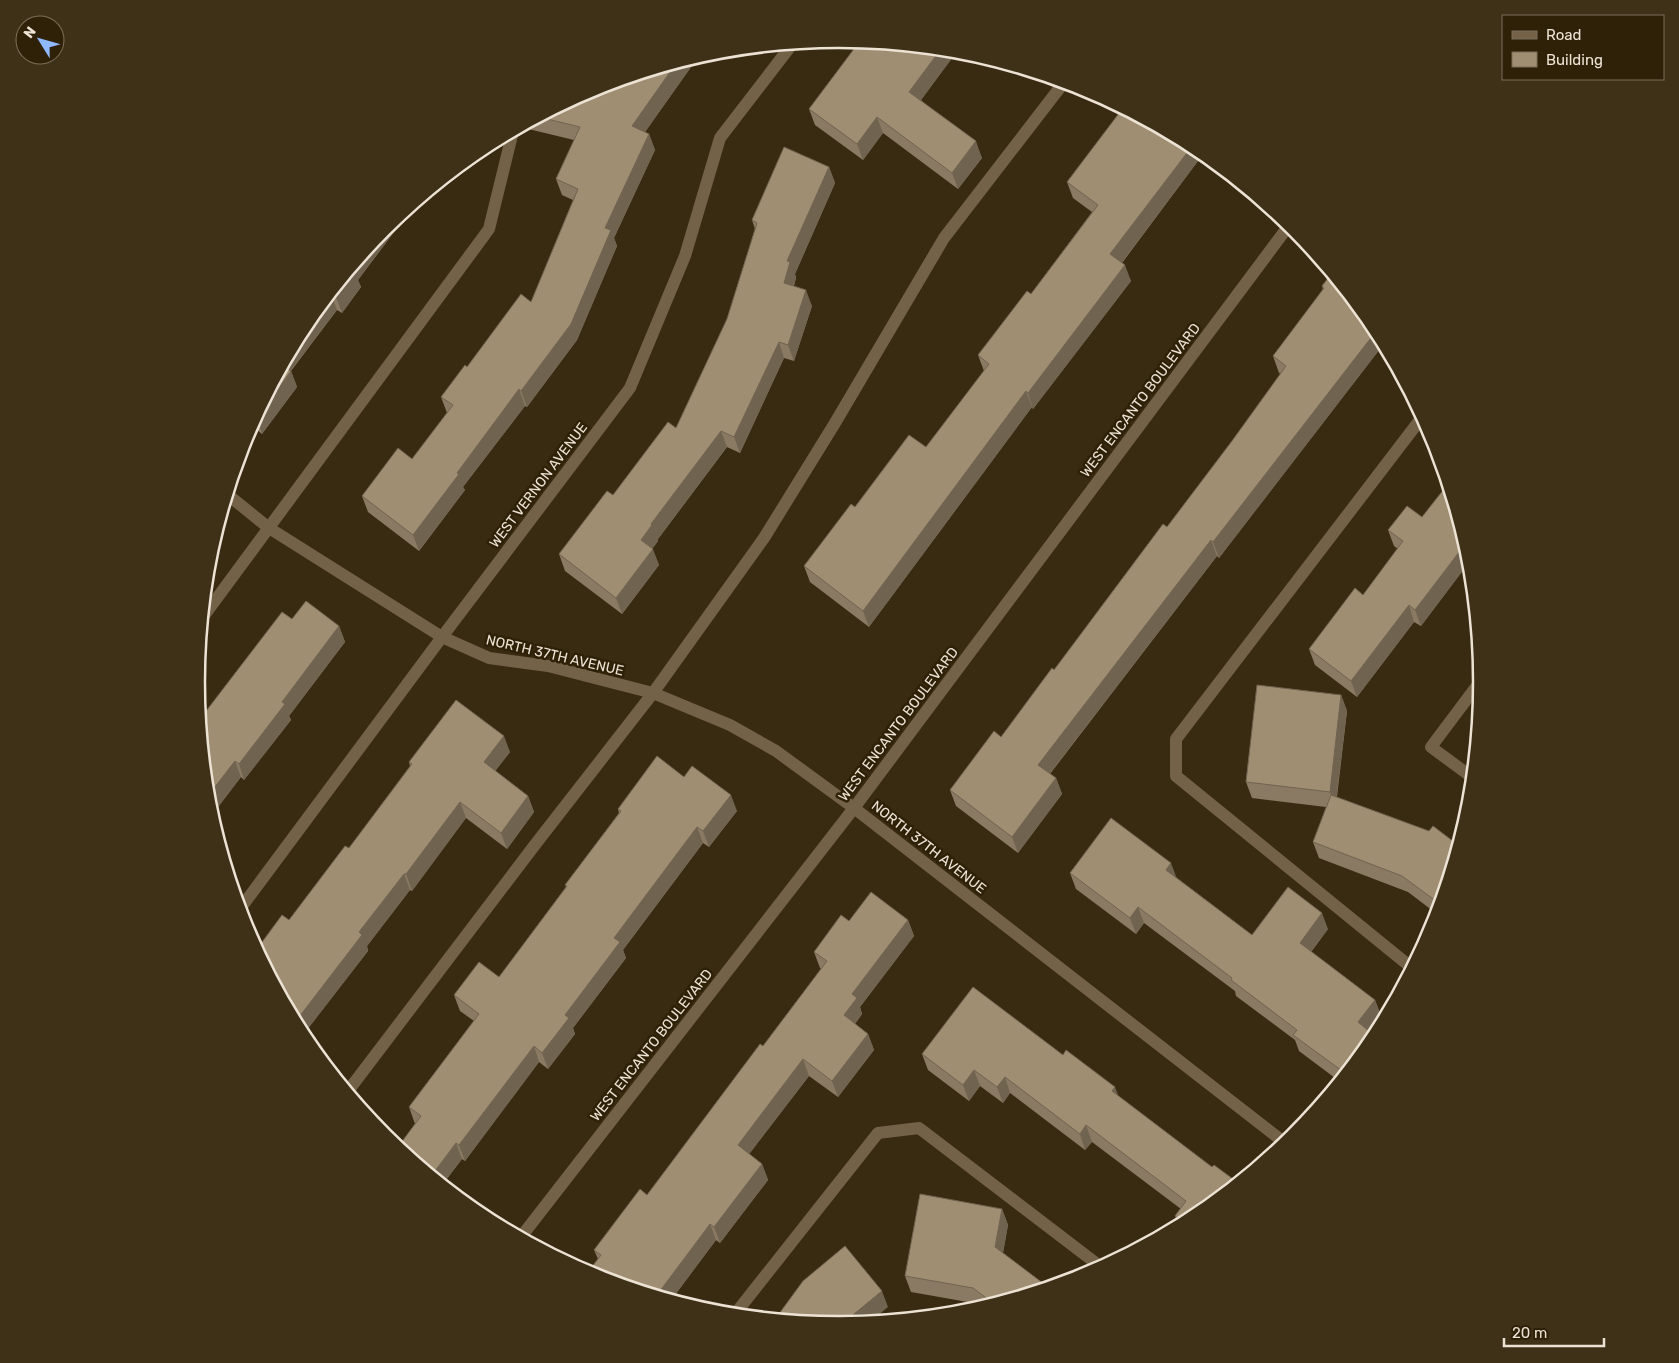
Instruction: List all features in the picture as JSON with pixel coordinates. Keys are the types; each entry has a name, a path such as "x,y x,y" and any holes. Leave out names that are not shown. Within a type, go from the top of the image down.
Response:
{"street":[{"name":"WEST VERNON AVENUE","path":"245,901 630,388 685,256 720,138 788,50"},
{"path":"352,1085 653,692 764,538 835,423 944,238 1060,88"},
{"path":"210,607 489,229 511,139"},
{"name":"WEST ENCANTO BOULEVARD","path":"525,1232 854,808 1285,230"},
{"path":"1407,964 1176,776 1176,739 1418,423"},
{"name":"NORTH 37TH AVENUE","path":"233,499 269,528 442,637 489,658 548,666 653,692 730,725 776,751 854,808 1279,1138"},
{"path":"1466,773 1431,747 1474,690"},
{"path":"740,1307 878,1133 920,1128 1094,1262"}],"building":[{"path":"854,48 881,49 936,55 909,92 976,141 952,173 877,117 857,144 809,109"},
{"path":"671,70 632,126 649,134 605,228 611,230 571,324 521,391 519,389 413,535 362,496 398,448 412,459 453,405 441,397 465,365 467,367 521,294 531,302 578,189 556,179 580,127 547,119 597,96"},
{"path":"1119,113 1157,132 1188,152 1110,254 1125,265 1028,393 1026,391 863,611 804,566 851,504 855,507 909,435 926,447 989,364 978,355 1027,291 1031,294 1098,205 1067,182"},
{"path":"784,147 829,167 787,261 790,262 784,283 806,290 788,345 779,342 734,437 721,431 651,524 641,540 653,549 616,598 559,554 607,491 613,495 668,422 676,428 727,319 757,223 752,220"},
{"path":"1328,278 1372,337 1213,542 1211,540 1038,765 1056,778 1012,837 950,790 994,731 1001,737 1052,668 1054,670 1163,524 1167,527 1232,441 1286,366 1273,356 1324,288 1322,286"},
{"path":"288,369 291,371 275,393"},
{"path":"1444,490 1460,551 1415,610 1409,605 1351,681 1309,649 1355,588 1363,595 1403,541 1388,530 1407,506 1422,517"},
{"path":"306,601 339,626 282,702 285,704 239,764 235,761 215,787 206,711 282,612 292,619"},
{"path":"1257,685 1341,695 1330,792 1246,782"},
{"path":"456,700 504,736 484,762 528,796 501,833 460,802 406,874 404,874 359,932 362,935 300,1015 290,999 262,942 282,915 289,920 345,846 349,848 412,764 409,762"},
{"path":"657,756 684,777 692,766 731,795 703,831 697,827 614,938 620,942 565,1015 569,1018 542,1053 534,1046 459,1145 456,1143 436,1170 403,1141 421,1116 409,1107 479,1014 454,995 479,962 499,977 621,811 618,809"},
{"path":"1331,795 1429,831 1433,826 1453,841 1434,900 1402,876 1313,842"},
{"path":"1111,818 1171,863 1166,870 1252,935 1288,887 1322,913 1300,943 1375,1000 1358,1022 1369,1031 1340,1069 1293,1035 1297,1030 1138,907 1130,918 1070,873"},
{"path":"871,892 908,920 852,994 857,998 844,1015 868,1034 832,1081 803,1059 738,1145 762,1164 714,1227 710,1224 661,1290 593,1265 601,1255 594,1250 640,1189 647,1195 760,1044 763,1046 827,961 814,952 841,915 849,921"},
{"path":"973,987 1063,1055 1066,1050 1115,1087 1112,1091 1212,1167 1214,1165 1232,1178 1177,1218 1175,1216 1186,1201 1086,1125 1080,1134 1005,1077 997,1087 974,1070 963,1085 922,1054"},
{"path":"920,1194 1002,1209 995,1247 1042,1282 986,1298 973,1288 905,1276"},
{"path":"845,1246 882,1291 852,1315 780,1312 803,1281"}]}
